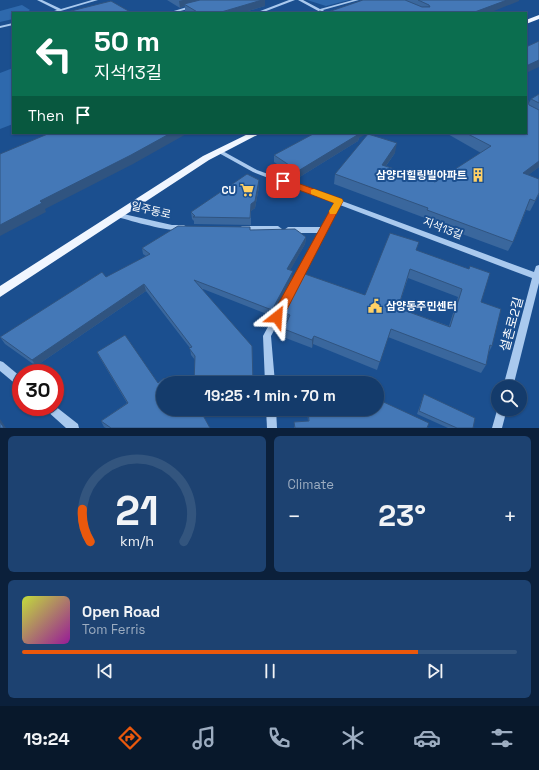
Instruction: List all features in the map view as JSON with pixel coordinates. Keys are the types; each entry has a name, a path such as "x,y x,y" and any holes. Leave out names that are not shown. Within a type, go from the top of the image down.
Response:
{"main road":[{"path":"527,22 539,17"},
{"name":"일주동로","path":"0,292 219,151 256,134"}],"street":[{"path":"39,0 65,12"},
{"path":"54,12 96,0"},
{"path":"260,12 293,0"},
{"path":"300,0 323,12"},
{"path":"320,10 357,0"},
{"path":"173,12 202,4"},
{"path":"0,27 12,24"},
{"name":"지석13길","path":"219,151 255,171 538,274"},
{"path":"270,376 267,336 322,230 339,201"},
{"name":"일주동로","path":"119,215 172,228 196,228"},
{"path":"236,229 322,230"},
{"name":"설촌로2길","path":"510,380 538,274"},
{"path":"0,365 12,375"},
{"path":"60,416 74,428"},
{"path":"271,416 272,428"},
{"path":"497,428 500,416"}],"shaded area":[{"path":"307,0 349,0 326,6"},
{"path":"22,5 30,10 27,12 12,12 12,19 0,22 0,11"},
{"path":"12,68 12,124 0,129 0,73"}],"building":[{"path":"200,0 262,0 221,12 197,12 184,4"},
{"path":"363,0 405,0 422,7 430,7 429,5 418,0 507,0 475,12 328,12"},
{"path":"111,1 130,12 67,12"},
{"path":"539,41 539,60 527,66 527,47"},
{"path":"539,94 539,103 531,99"},
{"path":"527,100 529,105 539,110 539,161 523,173 539,179 539,193 535,201 530,199 513,242 427,210 428,208 335,174 368,134 397,143 382,165 435,182 491,146 468,134 527,134"},
{"path":"48,134 169,134 40,201 42,203 0,225 0,154"},
{"path":"313,134 359,134 298,171 274,155"},
{"path":"247,174 259,180 255,201 251,204 250,218 193,217 195,216 191,212"},
{"path":"178,226 250,227 250,230 295,229 306,237 287,269 293,271 272,310 194,280 252,346 253,376 194,376 195,356 189,348 192,347 144,284 32,360 0,337 102,272 106,277 150,254 142,248"},
{"path":"390,233 419,242 416,250 469,269 470,266 490,273 481,302 501,309 492,346 490,345 486,365 391,329 380,362 314,336 312,340 284,329 290,315 281,312 302,273 365,295","holes":["410,269 462,289 450,327 398,308"]},
{"path":"125,335 156,380 156,416 203,416 210,428 111,428 101,421 128,403 97,352"},
{"path":"424,394 475,418 473,428 457,428 419,411"},
{"path":"384,402 429,423 427,428 295,428 294,422 309,421 309,416 384,416"},
{"path":"0,422 4,428 0,428"}],"slow traffic":[{"path":"314,192 339,201 333,211"}],"place":[{"name":"삼양더힐링빌아파트","path":"478,175"},
{"name":"CU","path":"247,190"},
{"name":"삼양동주민센터","path":"375,306"}],"route":[{"path":"277,317 322,230 339,201 283,181"}]}
